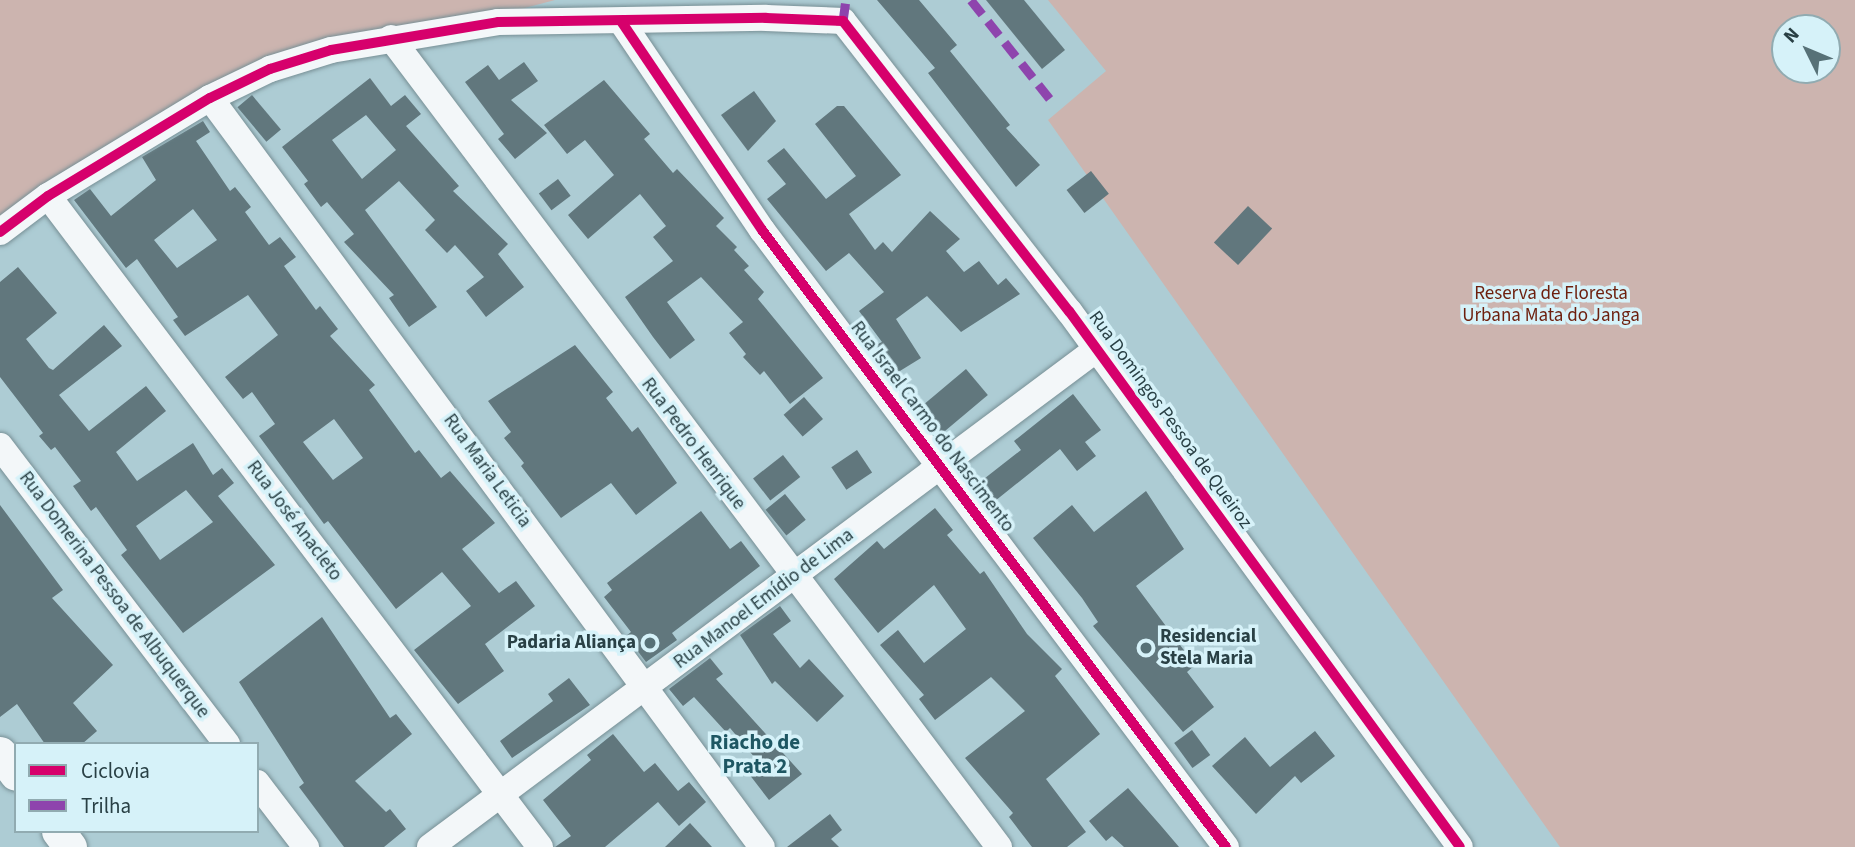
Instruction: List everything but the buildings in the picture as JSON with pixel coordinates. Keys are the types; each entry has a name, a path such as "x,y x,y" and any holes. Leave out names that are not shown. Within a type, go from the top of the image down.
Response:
{"main road":[{"path":"0,753 14,771"}],"street":[{"name":"Rua Domingos Pessoa de Queiroz","path":"621,20 843,22 1097,349 1460,847"},
{"path":"0,232 48,196 210,97 270,69 391,38 498,22 621,20"},
{"name":"Rua Israel Carmo do Nascimento","path":"621,20 762,230 939,469 1226,847"},
{"name":"Rua Pedro Henrique","path":"391,38 793,577 999,847"},
{"name":"Rua Maria Leticia","path":"210,97 762,847"},
{"name":"Rua José Anacleto","path":"48,196 540,847"},
{"name":"Rua Manoel Emídio de Lima","path":"430,847 1097,349"},
{"name":"Rua Domerina Pessoa de Albuquerque","path":"0,446 225,742"},
{"path":"259,786 306,847"}],"green space":[{"path":"0,0 555,0 208,93 0,219"},
{"name":"Reserva de Floresta Urbana Mata do Janga","path":"1048,0 1855,0 1855,847 1560,847 1048,120 1106,71"}],"marked path":[{"path":"843,21 846,0"},
{"path":"971,0 1050,99"}],"cycle path":[{"path":"0,232 48,196 210,98 270,69 331,50 498,22 766,18 843,21 1069,311 1460,847"},
{"path":"621,21 762,230 1226,847"}],"place":[{"name":"Padaria Aliança","path":"650,643"},
{"name":"Residencial Stela Maria","path":"1146,648"}],"district":[{"name":"Riacho de Prata 2","path":"755,754"}]}
